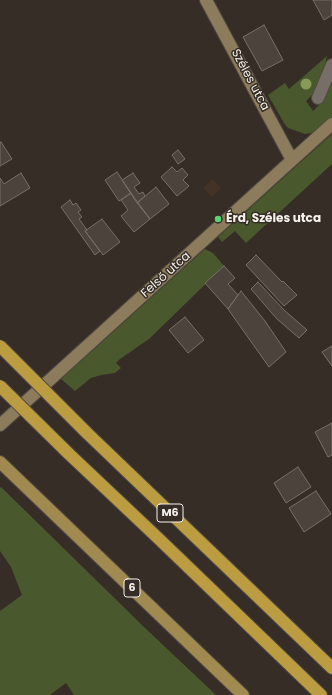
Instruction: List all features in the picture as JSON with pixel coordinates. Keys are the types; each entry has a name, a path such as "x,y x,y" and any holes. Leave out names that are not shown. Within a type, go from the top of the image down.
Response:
{"highway":[{"name":"M6","path":"0,346 87,433 332,668"},
{"name":"M6","path":"0,386 321,695"}],"main road":[{"name":"6","path":"0,462 243,695"}],"street":[{"name":"Széles utca","path":"206,0 292,160"},
{"path":"318,98 332,65"},
{"name":"Felső utca","path":"0,425 332,124"}],"shaded area":[{"path":"213,179 221,188 212,197 203,188"}],"green space":[{"path":"327,56 320,84 316,91 306,101 313,111 323,101 332,83 332,118 318,131 312,133 305,134 288,128 268,95 285,83 289,89"},
{"path":"332,134 332,164 246,243 235,231 222,242 218,237"},
{"path":"205,249 213,253 224,266 149,339 120,359 116,363 121,368 115,373 91,378 75,391 61,379"},
{"path":"1,487 216,695 74,695 66,683 50,695 0,695 0,611 22,595 11,567 0,551"}],"building":[{"path":"313,0 332,0 332,15 324,20"},
{"path":"264,25 283,60 262,71 243,37"},
{"path":"1,142 12,159 0,166 0,143"},
{"path":"178,150 185,159 178,164 172,155"},
{"path":"172,167 177,172 182,168 188,175 183,180 189,186 177,196 161,177"},
{"path":"117,172 131,193 119,201 105,180"},
{"path":"21,173 30,188 0,206 0,178 4,184"},
{"path":"133,173 140,183 134,187 139,194 143,192 145,196 137,203 122,180"},
{"path":"156,187 169,204 150,219 137,203"},
{"path":"131,193 150,219 134,232 121,216 128,210 121,200"},
{"path":"70,200 73,205 76,203 81,210 78,212 82,217 79,219 87,230 85,231 100,251 95,255 61,207"},
{"path":"102,219 120,242 103,255 85,231"},
{"path":"256,255 297,295 284,306 246,265"},
{"path":"224,266 235,278 228,284 238,295 228,309 205,283"},
{"path":"258,282 284,310 307,330 299,338 277,319 251,289"},
{"path":"241,291 265,321 286,352 269,367 228,309"},
{"path":"185,317 204,340 188,353 169,330"},
{"path":"332,346 332,366 322,352"},
{"path":"332,423 332,455 328,457 315,432"},
{"path":"298,467 311,487 286,503 274,483"},
{"path":"316,491 331,514 304,532 289,508"}],"place":[{"name":"Érd, Széles utca","path":"218,219"}]}
